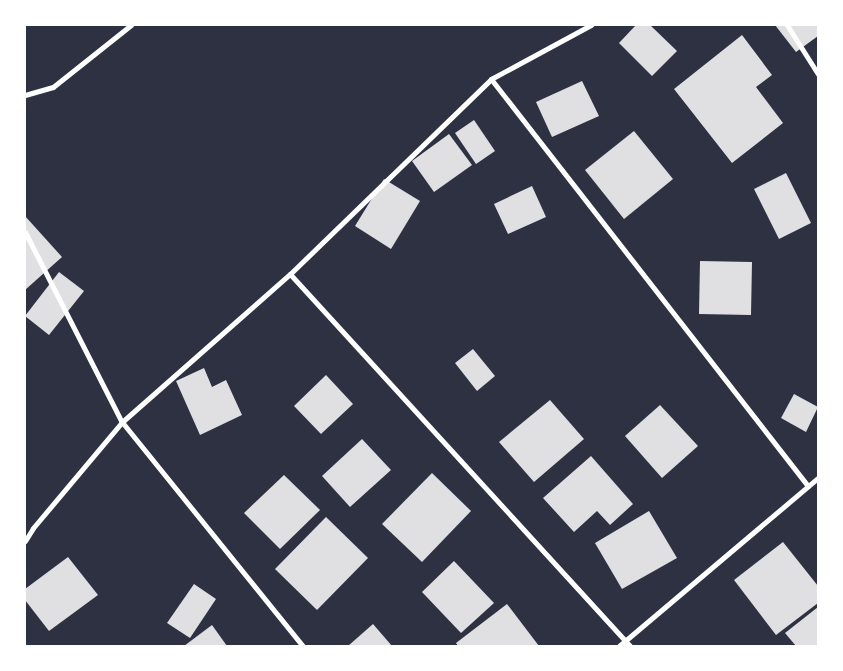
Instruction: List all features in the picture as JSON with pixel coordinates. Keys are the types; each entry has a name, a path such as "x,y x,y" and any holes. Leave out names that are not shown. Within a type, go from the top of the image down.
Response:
{"street":[{"path":"25,95 53,87 131,25"},
{"path":"25,541 33,528 122,422 290,274 491,79 590,25"},
{"path":"788,25 818,74"},
{"path":"491,79 808,486"},
{"path":"25,232 122,422 303,646"},
{"path":"290,274 630,646"},
{"path":"619,646 818,478"}],"building":[{"path":"636,25 650,25 677,51 652,76 619,43"},
{"path":"775,25 818,25 818,36 796,52"},
{"path":"742,35 772,75 756,87 783,123 732,163 674,89"},
{"path":"582,81 599,116 552,137 536,102"},
{"path":"474,120 495,151 476,164 455,133"},
{"path":"634,131 673,179 624,219 585,170"},
{"path":"449,134 472,165 434,192 412,161"},
{"path":"786,173 811,223 779,239 754,189"},
{"path":"384,179 420,201 391,249 355,226"},
{"path":"532,186 546,217 508,234 494,204"},
{"path":"25,216 62,257 25,290"},
{"path":"700,261 752,262 751,315 699,314"},
{"path":"59,272 84,291 49,335 25,316"},
{"path":"473,349 495,376 477,391 455,363"},
{"path":"204,368 212,387 226,380 242,415 200,435 176,381"},
{"path":"326,375 353,404 321,434 294,406"},
{"path":"794,394 818,407 806,432 781,418"},
{"path":"550,400 584,439 534,482 499,442"},
{"path":"660,405 698,446 662,478 625,436"},
{"path":"362,439 391,470 350,507 322,476"},
{"path":"591,456 633,504 610,525 597,511 574,532 543,498"},
{"path":"432,473 471,511 422,562 382,524"},
{"path":"284,475 320,510 280,549 244,513"},
{"path":"649,511 677,558 622,589 595,543"},
{"path":"326,517 368,558 317,610 275,569"},
{"path":"783,542 818,586 818,603 776,635 734,580"},
{"path":"68,557 98,595 49,631 25,600 25,589"},
{"path":"454,561 494,603 461,633 422,592"},
{"path":"194,584 216,599 190,638 167,623"},
{"path":"507,604 539,646 458,646 456,643"},
{"path":"818,607 818,646 796,646 785,633"},
{"path":"373,624 392,646 348,646"},
{"path":"212,625 227,646 184,646"}]}
